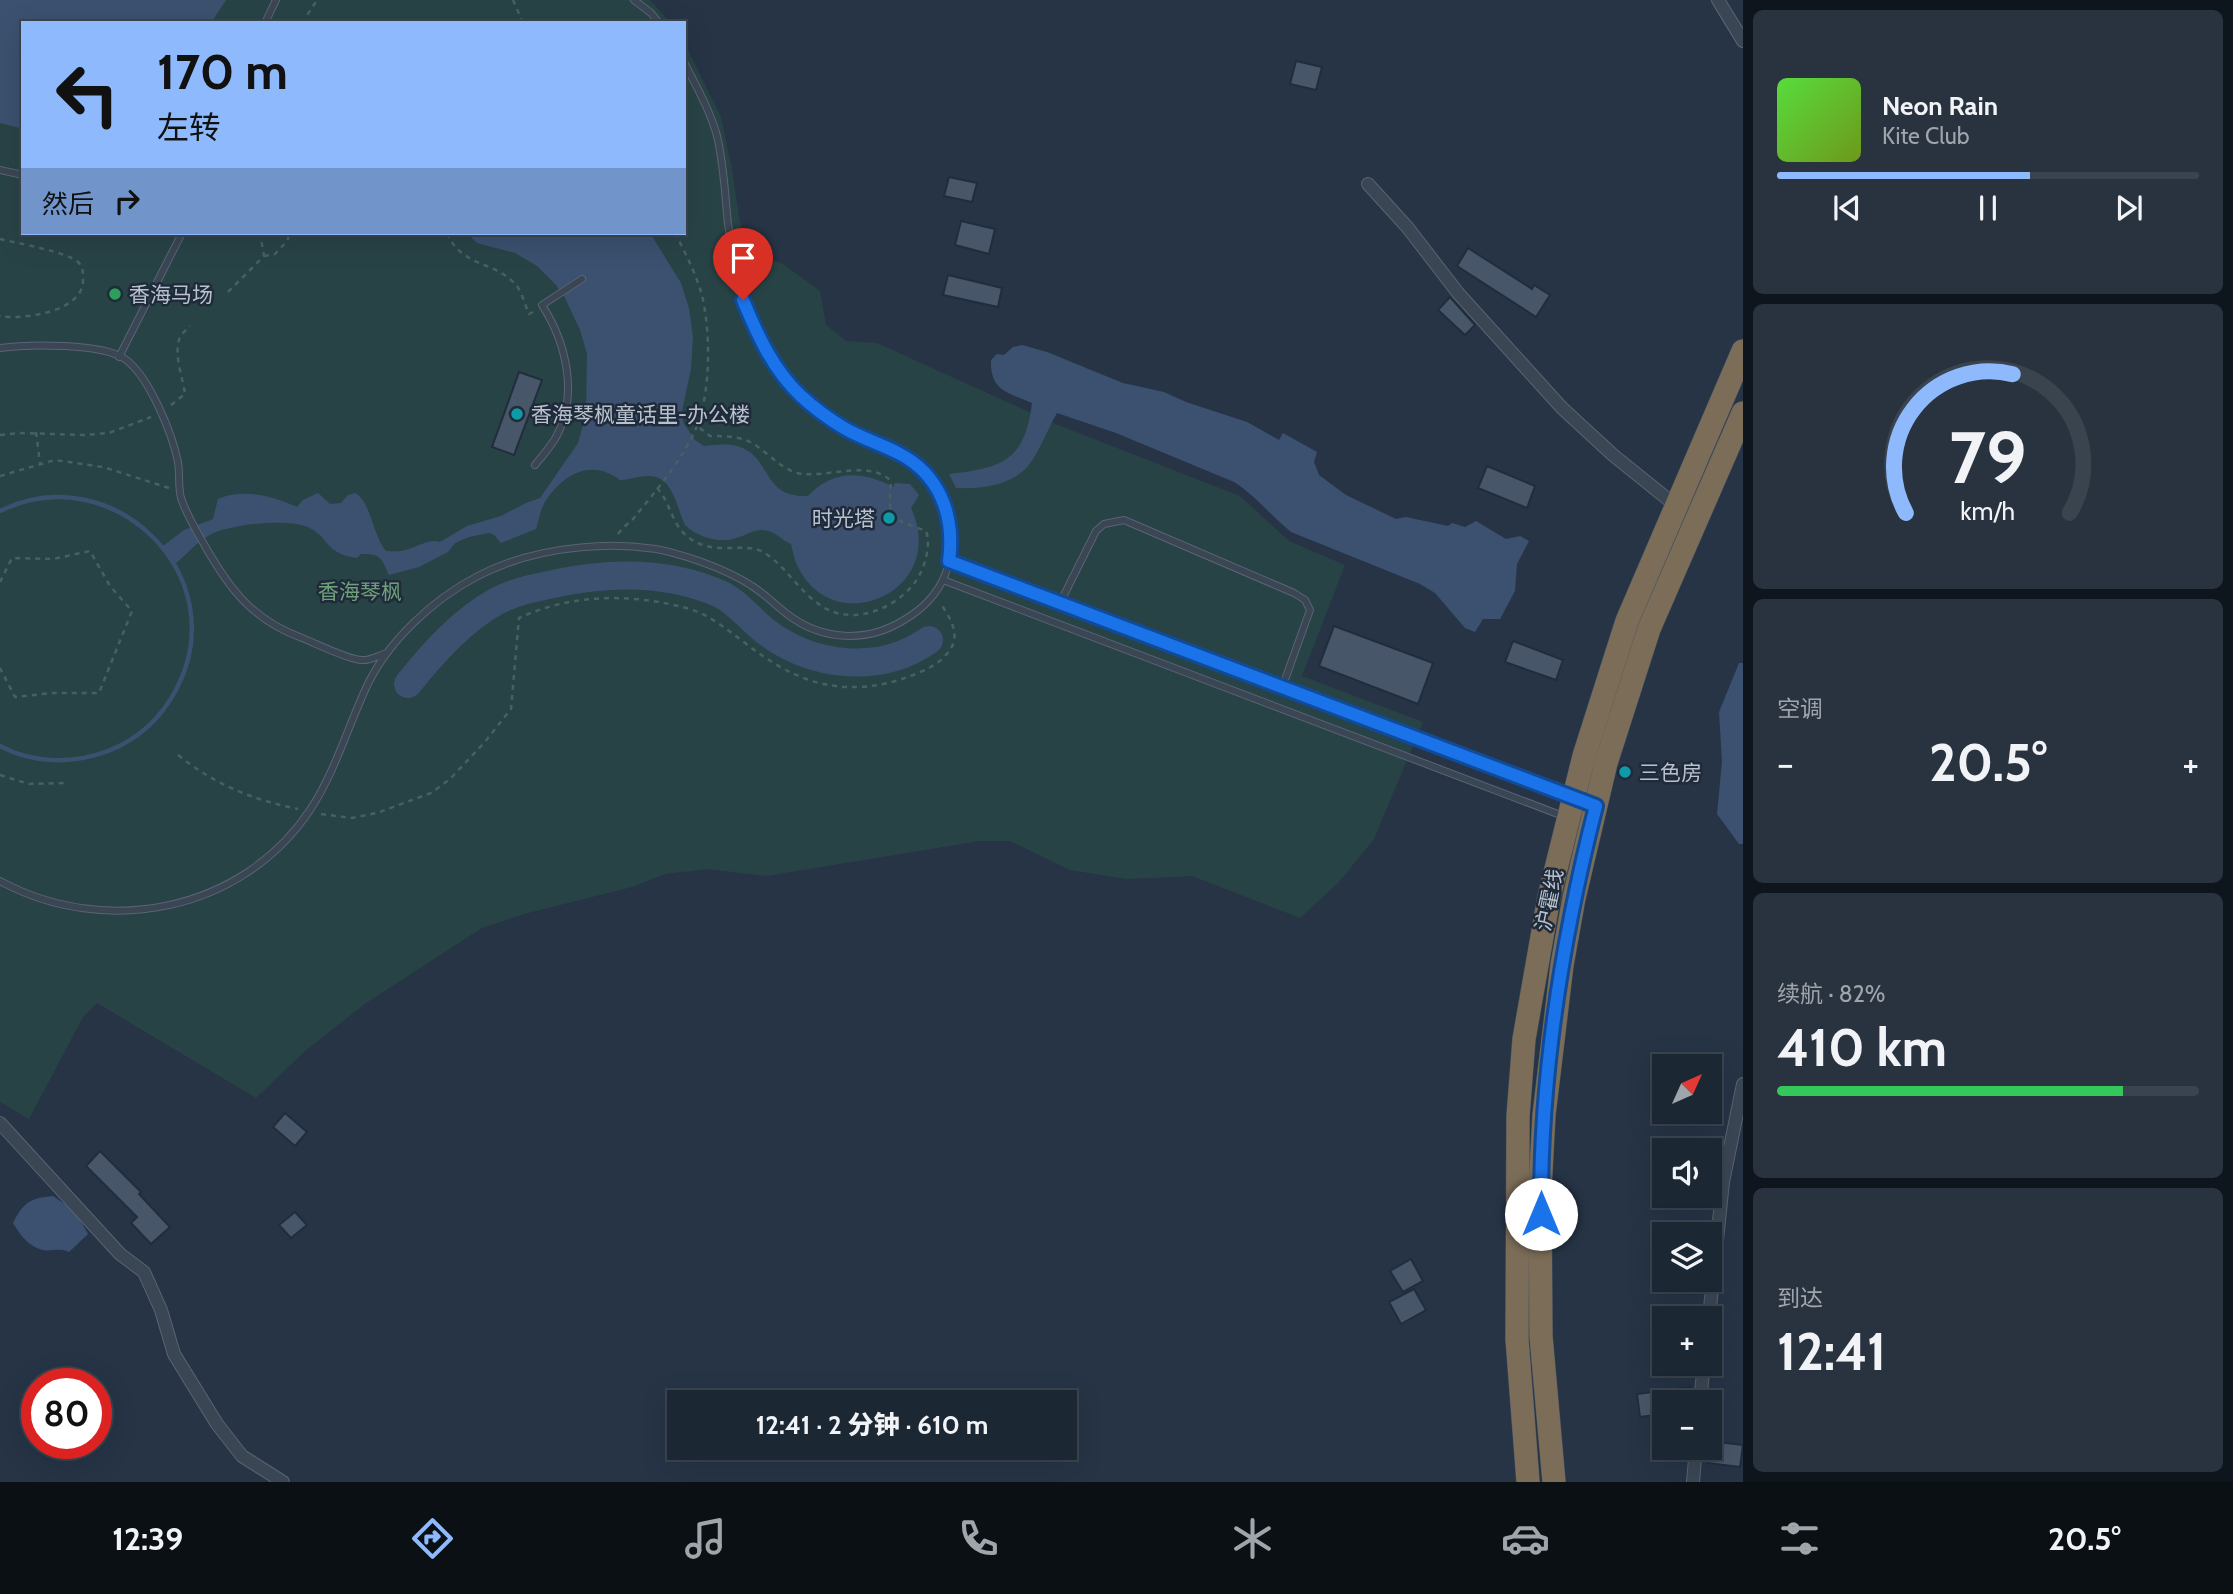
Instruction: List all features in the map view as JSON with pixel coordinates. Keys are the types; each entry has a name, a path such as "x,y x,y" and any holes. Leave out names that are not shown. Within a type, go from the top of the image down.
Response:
{"highway":[{"name":"沪霍线","path":"1528,1482 1517,1339 1518,1116 1524,1040 1536,965 1549,897 1584,756 1627,621 1743,351"},
{"name":"沪霍线","path":"1553,1482 1541,1336 1540,1190 1544,1115 1562,965 1574,898 1606,763 1649,629 1743,413"}],"street":[{"path":"1718,0 1743,41"},
{"path":"1368,184 1408,228 1458,293 1562,408 1613,455 1675,505"},
{"path":"1710,1306 1723,1182 1743,1084"},
{"path":"0,1123 120,1254 144,1272 161,1310 174,1354 217,1423 242,1456 283,1482"},
{"path":"1693,1482 1695,1460"}],"lane":[{"path":"266,21 276,0"},
{"path":"634,0 657,21"},
{"path":"0,881 47,902 105,912 160,908 197,897 254,868 284,842 307,814 332,771 368,683 389,652 430,608 479,575 537,555 570,548 655,549 702,562 750,584 805,626 839,636 874,635 926,604 943,580 952,544 946,507 938,488 915,462 845,429 815,408 785,379 762,344 743,300 737,277 721,155 715,130 686,66"},
{"path":"0,170 21,175"},
{"path":"119,357 181,235"},
{"path":"536,466 555,438 564,415 567,395 565,356 556,330 542,305 582,279"},
{"path":"0,348 53,346 104,352 125,359 136,371 162,413 178,464 180,489 187,515 219,571 247,607 296,636 362,660 389,652"},
{"path":"1060,603 1096,531 1104,524 1124,520 1270,582 1305,600 1310,610 1307,624 1282,688"},
{"path":"949,561 1282,688 1571,809 1594,816"},
{"path":"943,580 1594,816"}],"path":[{"path":"303,21 317,0"},
{"path":"513,0 522,21"},
{"path":"260,235 264,256"},
{"path":"228,292 264,256 275,254 289,235"},
{"path":"448,235 467,258 512,281 521,293 529,314"},
{"path":"612,547 619,532 630,522 681,455 697,426 702,406 709,358 704,310 701,292 676,235"},
{"path":"0,239 77,261 83,270 82,289 75,299 61,308 11,318 0,316"},
{"path":"0,435 36,432 84,435 109,433 162,413 185,394 178,358 179,339 190,326"},
{"path":"657,488 674,522 688,537 710,548 750,548 762,551 820,606 854,615 870,613 900,598 914,584 927,552 929,539 926,531 892,516 888,510 891,481 885,475 862,470 816,475 798,473 782,465 751,442 729,436 710,436 697,426"},
{"path":"36,432 40,463"},
{"path":"0,476 55,460 76,461 103,467 161,487 180,489"},
{"path":"0,582 12,558 53,559 90,551 110,586 132,611 99,693 52,693 15,697 0,668"},
{"path":"178,755 216,782 260,800 299,809 307,814 352,818 377,813 430,793 450,779 511,709 519,618 531,613 583,599 603,598 635,599 686,608 721,624 783,670 827,685 865,688 902,679 945,657 954,642 956,630 934,593"},
{"path":"0,775 29,784 65,783"}],"green space":[{"name":"香海琴枫","path":"0,0 650,0 669,21 21,21 21,235 686,235 686,46 721,117 747,251 783,264 820,291 826,325 846,341 877,343 1058,425 1240,496 1289,541 1345,565 1302,676 1423,722 1374,839 1339,882 1300,918 1192,876 1127,879 1070,870 1010,841 980,841 766,876 708,869 665,874 632,887 524,914 482,928 366,1003 305,1051 256,1098 97,1003 83,1017 29,1119 0,1102"}],"water":[{"path":"0,0 226,0 212,21 21,21 21,128 0,123"},
{"path":"469,235 651,235 681,283 689,308 693,337 691,369 682,411 683,422 695,440 704,446 729,445 748,451 757,458 774,484 793,495 808,496 828,481 849,475 871,478 893,487 895,483 910,484 919,495 911,508 919,537 915,563 902,583 882,597 859,603 835,601 814,588 797,565 791,544 774,533 758,530 730,540 702,536 685,525 673,493 663,481 647,476 620,480 599,470 578,472 560,484 543,505 536,529 501,543 489,533 469,537 419,567 389,575 377,556 346,556 332,549 320,535 308,527 287,523 243,526 217,532 199,542 175,564 163,546 184,530 213,519 218,499 238,494 258,495 297,507 303,500 318,493 330,504 341,503 348,495 355,493 365,503 386,551 403,551 431,541 440,542 467,526 501,516 540,498 578,443 586,414 587,354 580,330 556,285 537,266 515,253 477,243"},
{"path":"1022,345 1047,352 1123,383 1164,392 1247,422 1279,440 1283,433 1317,452 1314,462 1319,475 1346,495 1396,519 1406,517 1465,527 1476,521 1506,539 1520,536 1529,541 1517,564 1515,591 1500,619 1483,619 1475,632 1465,628 1435,593 1420,584 1291,532 1234,482 1116,433 1057,413 1036,454 1021,473 995,485 956,488 949,474 997,464 1008,458 1024,438 1032,403 1002,389 993,378 991,370 991,360 997,354 1004,355 1013,347"},
{"path":"1739,663 1743,663 1743,844 1739,844 1717,814 1722,762 1719,712"},
{"path":"53,1196 75,1211 88,1234 69,1252 34,1247 13,1223 28,1203 38,1198"}],"building":[{"path":"1296,61 1322,67 1316,90 1290,84"},
{"path":"949,177 977,183 972,202 944,196"},
{"path":"961,221 995,229 989,254 955,245"},
{"path":"1468,248 1532,289 1534,285 1550,295 1536,317 1457,266"},
{"path":"948,275 1002,288 998,307 943,295"},
{"path":"1450,297 1475,325 1465,335 1438,310"},
{"name":"香海琴枫童话里-办公楼","path":"519,372 542,380 514,455 492,447"},
{"path":"1487,466 1535,486 1527,508 1478,488"},
{"path":"1334,626 1433,663 1418,704 1319,666"},
{"path":"1513,641 1563,660 1556,680 1505,662"},
{"path":"285,1113 307,1132 295,1146 273,1127"},
{"path":"100,1151 141,1192 139,1194 170,1227 151,1244 131,1223 137,1217 86,1166"},
{"path":"295,1212 307,1225 291,1238 279,1225"},
{"path":"1411,1259 1423,1281 1403,1292 1390,1271"},
{"path":"1414,1289 1426,1310 1401,1324 1389,1302"},
{"path":"1690,1387 1690,1390 1667,1390"},
{"path":"1652,1392 1652,1416 1640,1417 1637,1394"},
{"path":"1722,1442 1743,1445 1740,1467 1708,1463 1708,1460 1722,1460"}],"waterway":[{"path":"0,511 42,498 83,500 121,513 152,537 176,568 190,605 191,646 177,688 157,718 119,746 95,755 68,760 40,759 0,746"},
{"path":"408,684 460,627 497,601 535,588 599,577 640,576 700,586 726,597 765,631 784,643 825,659 868,662 910,651 929,640"}],"place":[{"name":"香海马场","path":"115,294"},
{"name":"香海琴枫童话里-办公楼","path":"517,414"},
{"name":"时光塔","path":"889,518"},
{"name":"三色房","path":"1625,772"}],"route":[{"path":"743,300 762,344 785,379 800,395 845,429 898,452 929,475 946,507 952,544 949,561 1596,806 1574,898 1552,1038 1544,1115 1541,1214"}]}
